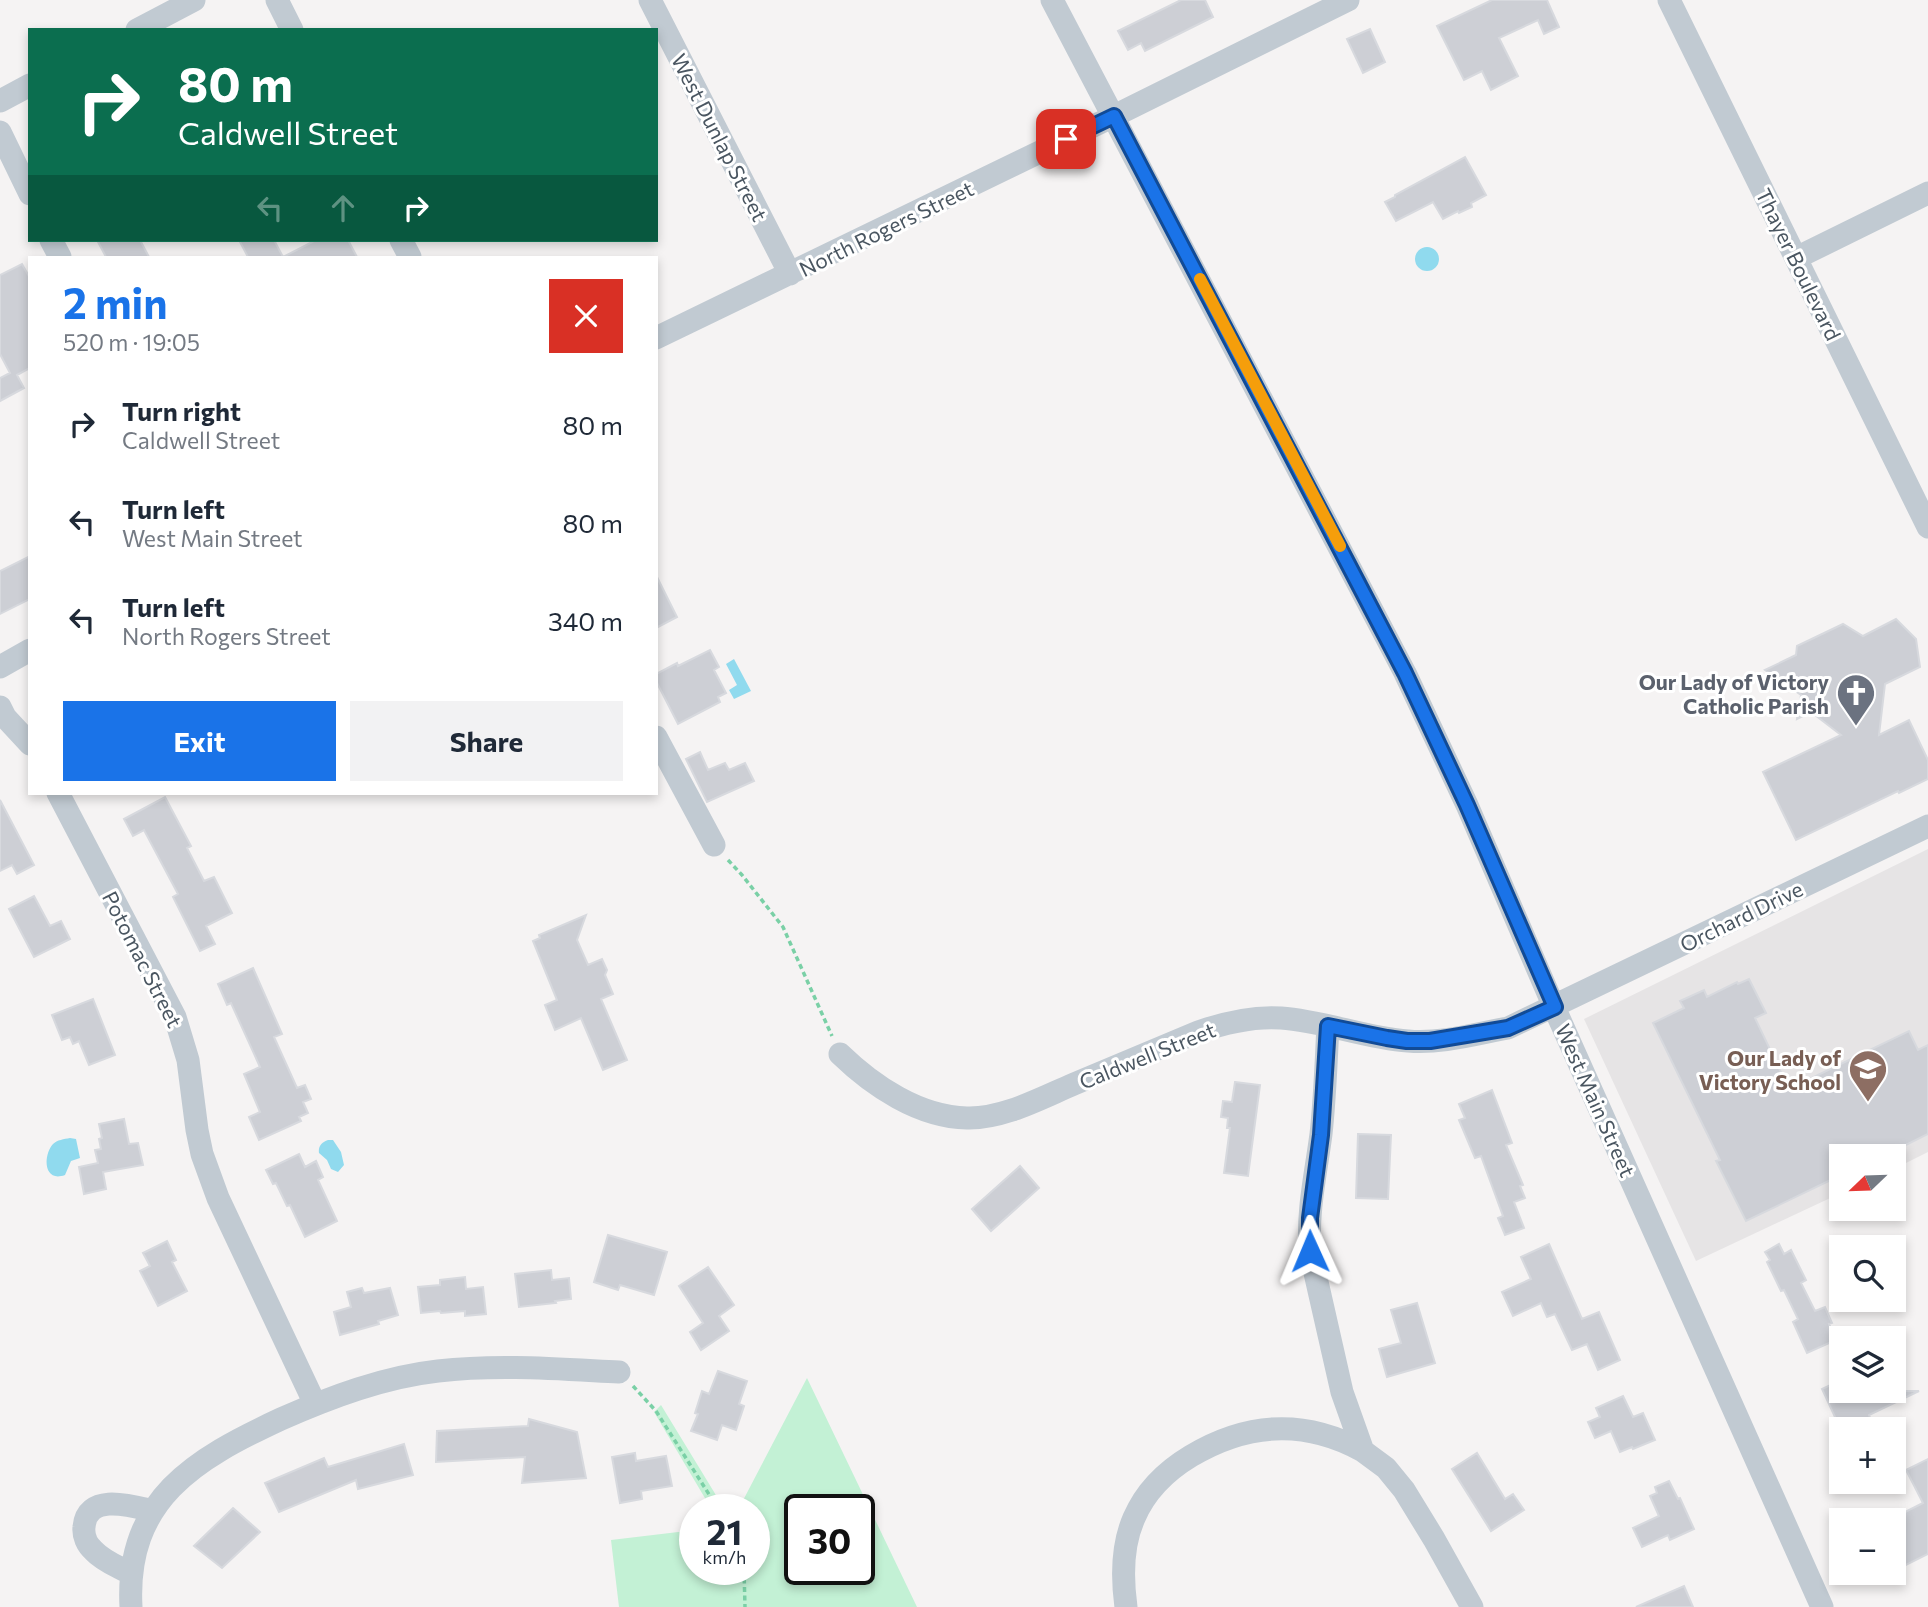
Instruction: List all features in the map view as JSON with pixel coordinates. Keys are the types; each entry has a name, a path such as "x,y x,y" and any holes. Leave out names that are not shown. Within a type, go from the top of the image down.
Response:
{"street":[{"path":"141,28 194,0"},
{"path":"277,0 291,28"},
{"name":"West Dunlap Street","path":"650,0 790,274"},
{"name":"West Main Street","path":"1052,0 1405,673 1467,805 1822,1607"},
{"name":"North Rogers Street","path":"658,337 1348,0"},
{"name":"Thayer Boulevard","path":"1669,0 1928,527"},
{"path":"0,101 28,86"},
{"path":"0,132 28,190"},
{"path":"1796,258 1928,194"},
{"path":"0,667 28,651"},
{"path":"0,707 5,717 28,742"},
{"path":"658,741 714,845"},
{"name":"Potomac Street","path":"59,795 175,1017 188,1059 197,1130 209,1176 315,1404"},
{"name":"Orchard Drive","path":"1555,1007 1928,826"},
{"name":"Caldwell Street","path":"840,1054 862,1074 912,1105 939,1114 973,1118 1024,1105 1215,1026 1255,1018 1281,1018 1397,1040 1430,1041 1508,1028 1555,1007"},
{"path":"1328,1026 1321,1135 1310,1218 1310,1251 1342,1392 1363,1451"},
{"path":"131,1607 131,1574 140,1536 153,1511 173,1485 204,1459 240,1438 315,1404 371,1385 437,1371 492,1366 619,1372"},
{"path":"1126,1607 1127,1539 1133,1519 1156,1483 1181,1462 1207,1446 1229,1437 1264,1429 1303,1430 1326,1434 1348,1442 1385,1468 1404,1490 1472,1607"},
{"path":"131,1574 92,1549 84,1534 84,1523 88,1514 106,1503 153,1511"}],"path":[{"path":"714,845 743,875 783,927 840,1054"},
{"path":"619,1372 656,1410 709,1494"},
{"path":"744,1585 745,1607"}],"shaded area":[{"path":"1928,849 1928,1152 1906,1163 1906,1144 1829,1144 1829,1199 1696,1261 1584,1019"}],"green space":[{"path":"807,1378 863,1494 784,1494 784,1585 875,1585 875,1520 917,1607 619,1607 611,1540 679,1532 679,1585 770,1585 770,1494 746,1494"},
{"path":"661,1405 715,1494 703,1494 654,1412"}],"water":[{"path":"1427,247 1436,250 1439,259 1436,268 1427,271 1418,268 1415,259 1418,250"},
{"path":"734,659 751,691 734,699 729,690 737,685 726,664"},
{"path":"76,1139 80,1158 71,1161 65,1175 52,1175 47,1167 50,1149 56,1142"},
{"path":"333,1140 341,1152 344,1165 338,1172 331,1169 327,1160 319,1153 321,1145"}],"building":[{"path":"1181,0 1205,0 1213,17 1145,51 1141,43 1128,50 1118,31"},
{"path":"1492,0 1547,0 1559,27 1544,34 1538,20 1499,38 1518,76 1491,90 1482,71 1464,80 1437,26"},
{"path":"1370,29 1385,62 1363,73 1347,39"},
{"path":"1465,157 1486,195 1471,203 1472,207 1443,219 1433,202 1396,221 1385,202"},
{"path":"98,242 141,242 148,256 105,256"},
{"path":"240,242 275,242 282,256 247,256"},
{"path":"312,242 349,242 356,256 285,256"},
{"path":"22,264 28,274 28,369 17,375 24,388 0,401 0,378 10,373 0,354 0,275"},
{"path":"28,557 28,600 0,614 0,571"},
{"path":"658,579 677,617 658,627"},
{"name":"Our Lady of Victory Catholic Parish","path":"1896,619 1916,639 1920,667 1885,684 1879,735 1909,720 1928,760 1928,779 1796,840 1763,772 1841,735 1811,712 1797,719 1801,695 1765,670 1796,655 1797,646 1843,624 1863,636"},
{"path":"710,650 719,667 714,670 726,693 718,697 720,702 678,724 658,685 658,673 677,663 678,666"},
{"path":"700,752 708,770 725,763 729,770 745,763 754,781 707,802 686,759"},
{"path":"165,797 191,846 187,848 204,881 214,877 232,913 206,926 215,944 200,951 173,897 178,894 144,830 133,836 124,819"},
{"path":"0,800 34,865 17,874 12,865 0,871"},
{"path":"34,896 50,926 61,921 70,939 34,957 9,909"},
{"path":"586,915 577,940 588,965 602,959 607,970 605,975 613,994 601,999 627,1060 603,1070 581,1018 555,1030 545,1005 557,1000 533,941 540,938 539,935"},
{"path":"253,968 282,1034 274,1037 297,1088 305,1085 311,1099 303,1102 308,1113 299,1117 301,1121 259,1140 249,1117 260,1112 244,1074 260,1067 231,1003 227,1005 218,984"},
{"name":"Our Lady of Victory School","path":"1749,979 1766,1013 1755,1018 1789,1089 1909,1031 1918,1050 1928,1045 1928,1134 1906,1145 1829,1144 1829,1181 1746,1221 1716,1161 1720,1160 1653,1023 1684,1008 1680,1001 1704,990 1707,997 1737,982 1738,984"},
{"path":"93,999 115,1055 89,1065 79,1041 73,1044 70,1037 62,1040 52,1015"},
{"path":"1235,1082 1260,1085 1248,1176 1224,1173 1230,1128 1227,1128 1228,1118 1221,1117 1223,1101 1232,1102"},
{"path":"1492,1090 1512,1143 1506,1145 1523,1185 1520,1186 1525,1198 1514,1202 1524,1228 1505,1235 1498,1218 1503,1216 1481,1156 1475,1158 1459,1120 1465,1118 1459,1104"},
{"path":"124,1119 129,1144 138,1143 143,1165 103,1172 106,1189 84,1194 79,1167 98,1163 95,1150 101,1149 99,1139 102,1138 99,1124"},
{"path":"1358,1134 1391,1135 1388,1199 1356,1198"},
{"path":"299,1154 305,1167 316,1161 323,1177 318,1180 337,1221 305,1237 290,1205 287,1206 266,1170"},
{"path":"1020,1166 1039,1188 991,1231 972,1209"},
{"path":"608,1235 667,1252 654,1295 620,1285 618,1290 594,1282"},
{"path":"167,1241 176,1260 172,1262 187,1291 158,1306 140,1271 150,1266 143,1253"},
{"path":"1549,1244 1582,1319 1599,1312 1620,1360 1598,1370 1587,1344 1572,1350 1555,1314 1547,1317 1541,1303 1513,1316 1502,1292 1531,1279 1521,1257"},
{"path":"1779,1244 1784,1254 1791,1250 1806,1280 1801,1283 1815,1311 1825,1307 1832,1323 1829,1324 1829,1343 1807,1353 1793,1322 1798,1319 1784,1290 1781,1291 1765,1252"},
{"path":"708,1267 734,1305 719,1316 729,1331 701,1350 690,1332 703,1323 679,1286"},
{"path":"551,1270 552,1280 569,1278 571,1299 519,1307 515,1274"},
{"path":"465,1277 466,1289 483,1287 486,1314 465,1316 465,1311 421,1313 418,1287 440,1285 440,1280"},
{"path":"362,1288 364,1293 390,1288 398,1315 378,1321 379,1324 340,1335 334,1312 351,1307 347,1292"},
{"path":"1417,1303 1435,1363 1387,1377 1379,1349 1401,1343 1391,1310"},
{"path":"718,1371 747,1381 739,1404 744,1406 736,1430 722,1425 717,1440 691,1431 698,1414 695,1413 702,1391 709,1394"},
{"path":"1829,1386 1829,1403 1894,1403 1869,1415 1870,1417 1835,1417 1822,1389"},
{"path":"1906,1391 1919,1391 1906,1397"},
{"path":"1623,1396 1633,1417 1643,1413 1655,1440 1620,1452 1611,1431 1595,1438 1588,1422 1600,1417 1596,1408"},
{"path":"529,1419 577,1432 586,1478 522,1483 525,1457 436,1462 437,1431 528,1426"},
{"path":"404,1444 413,1475 358,1489 356,1480 279,1512 265,1483 324,1458 328,1467"},
{"path":"635,1453 636,1461 666,1456 672,1486 641,1491 642,1499 620,1503 612,1457"},
{"path":"1477,1453 1505,1499 1513,1494 1524,1510 1491,1531 1452,1469"},
{"path":"1928,1459 1928,1554 1906,1565 1906,1512 1923,1503 1906,1470"},
{"path":"1669,1481 1694,1529 1670,1540 1668,1535 1642,1547 1633,1528 1659,1516 1650,1496 1657,1493 1655,1487"},
{"path":"233,1508 260,1532 222,1568 194,1546"},
{"path":"1684,1586 1693,1607 1636,1607"}],"slow traffic":[{"path":"1200,279 1340,546"}],"place":[{"name":"Our Lady of Victory Catholic Parish","path":"1856,727"},
{"name":"Our Lady of Victory School","path":"1868,1103"}],"route":[{"path":"1066,139 1114,116 1405,673 1467,805 1555,1007 1508,1028 1430,1041 1407,1041 1328,1026 1321,1135 1310,1218 1310,1251"}]}
